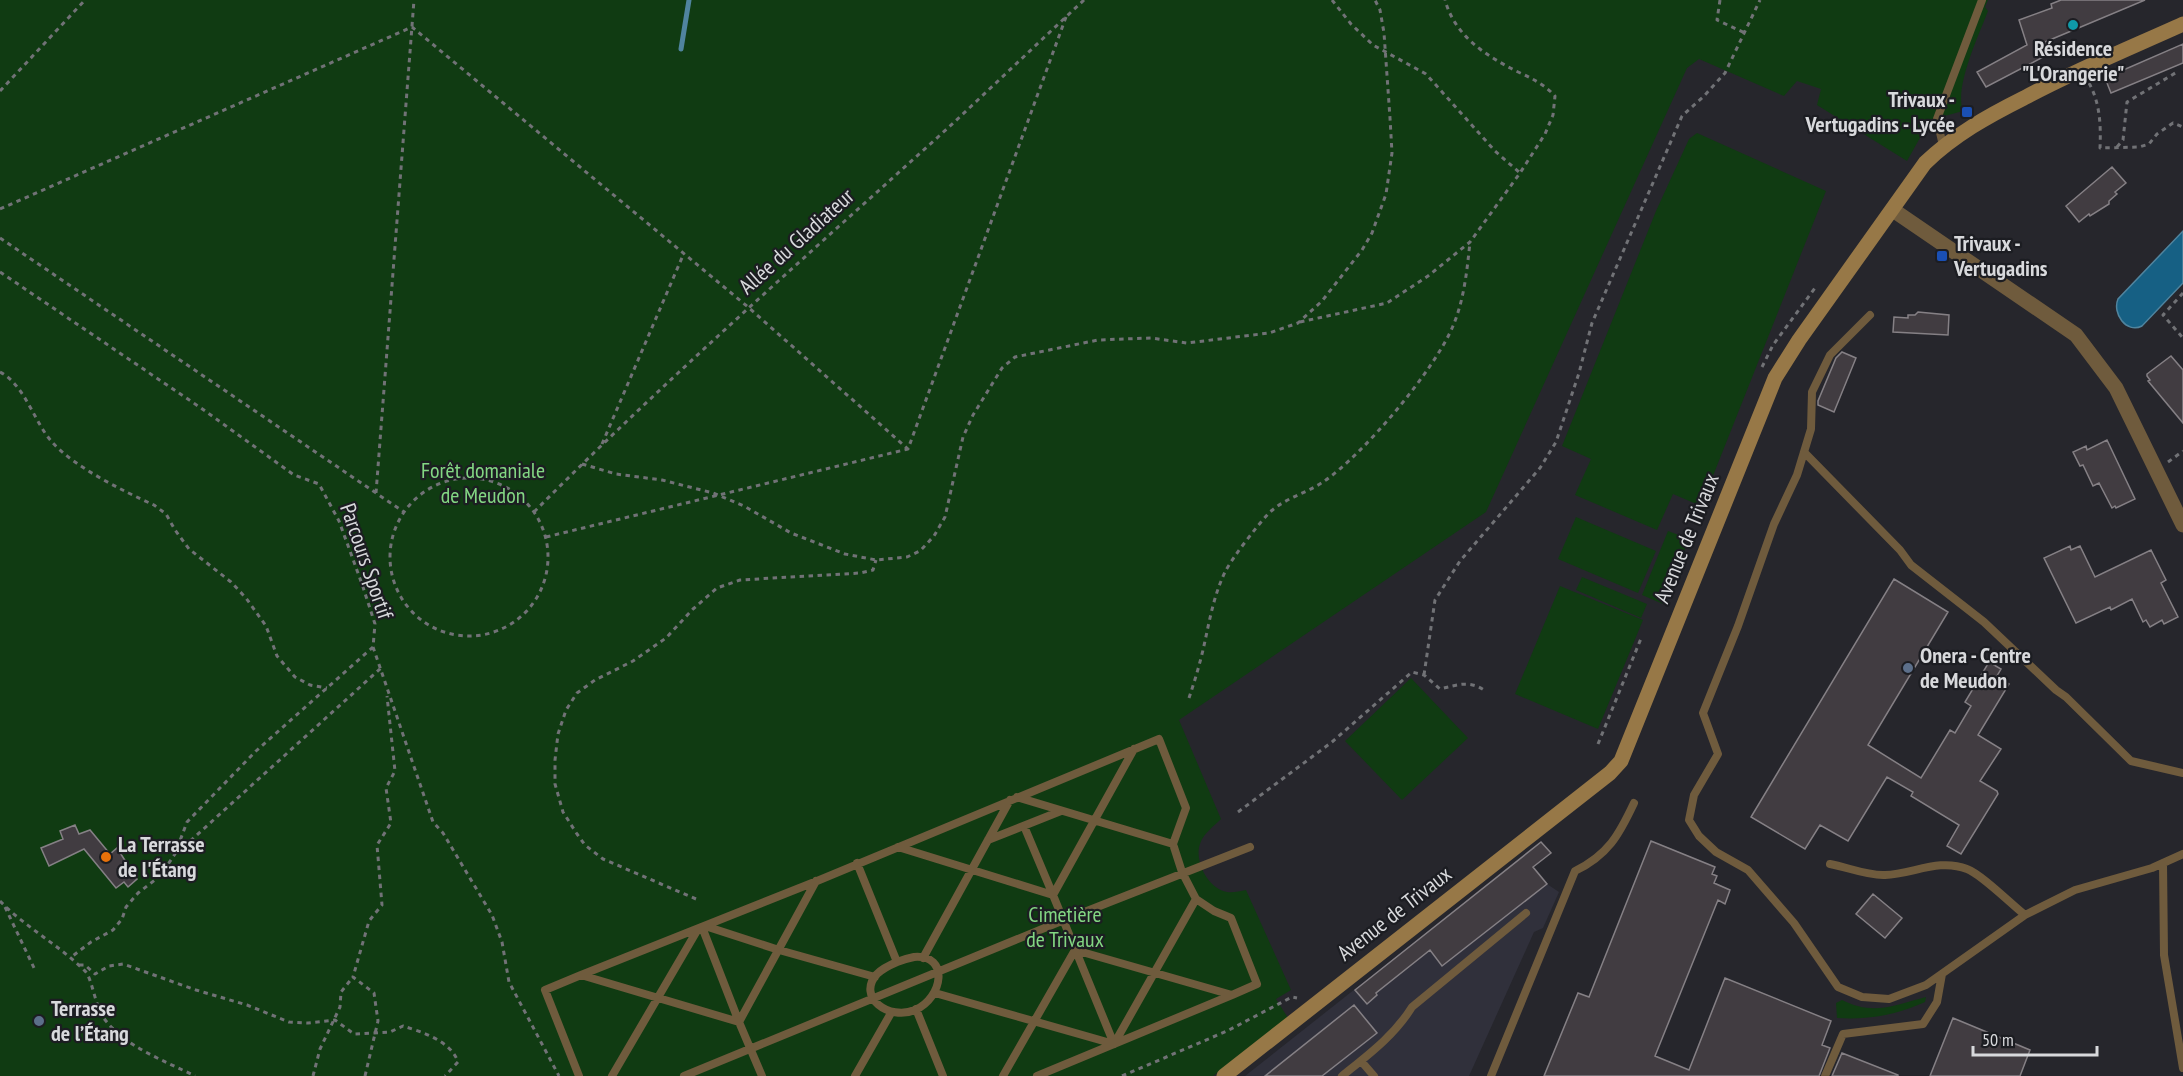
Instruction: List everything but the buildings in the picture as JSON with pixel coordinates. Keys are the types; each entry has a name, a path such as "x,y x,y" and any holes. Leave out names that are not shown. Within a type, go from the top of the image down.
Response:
{"main road":[{"name":"Avenue de Trivaux","path":"1224,1076 1611,773 1621,760 1775,378 1798,340 1925,163 1943,146 1985,118 2082,69 2183,24"}],"street":[{"path":"1893,210 2076,335 2116,388 2183,525"}],"lane":[{"path":"1943,146 1937,119 1982,0"},
{"path":"1870,315 1830,355 1812,392 1811,429 1797,475 1774,524 1738,626 1703,713 1718,754 1694,795 1689,820 1699,836 1716,852 1748,870 1794,923 1838,987 1862,997 1889,999 1926,985 2025,915 2075,890 2152,868 2183,854"},
{"path":"1804,452 1911,565 1984,622 2131,761 2183,773"},
{"path":"579,1076 545,990 817,881 1159,738 1186,808 1173,844 1182,872 1196,899 1214,911 1231,918 1257,984 1037,1076"},
{"path":"1053,895 1134,749"},
{"path":"1013,798 1173,844"},
{"path":"923,958 1013,798"},
{"path":"1491,1076 1575,871 1595,861 1615,839 1634,803"},
{"path":"988,840 1061,811"},
{"path":"1024,826 1114,1044"},
{"path":"898,847 1053,895"},
{"path":"684,1076 1182,872 1250,847"},
{"path":"2163,862 2164,955 2183,1068"},
{"path":"857,863 897,962"},
{"path":"1830,864 1882,875 1907,873 1934,864 1959,866 1970,870 2025,915"},
{"path":"739,1022 817,881"},
{"path":"1114,1044 1196,899"},
{"path":"1342,1076 1389,1036 1401,1024 1412,1007 1526,913"},
{"path":"702,927 875,977"},
{"path":"612,1076 702,927"},
{"path":"702,927 762,1076"},
{"path":"1075,950 1232,995"},
{"path":"1003,1076 1075,950"},
{"path":"916,957 923,958 935,966 939,979 935,993 929,1001 916,1009 891,1013 883,1009 873,998 871,987 879,972 897,962 916,957"},
{"path":"1826,1076 1843,1034 1923,1024 1937,1002 1942,974"},
{"path":"582,975 739,1022"},
{"path":"935,993 1114,1044"},
{"path":"916,1009 943,1076"},
{"path":"855,1076 891,1013"},
{"path":"1361,1061 1374,1076"}],"path":[{"path":"0,91 85,0"},
{"path":"376,493 414,0"},
{"name":"Allée du Gladiateur","path":"534,512 748,307 949,126 1084,0"},
{"path":"1332,0 1351,24 1373,45 1426,74 1495,151 1520,173"},
{"path":"1298,323 1322,301 1362,250 1372,233 1386,194 1392,153 1385,52 1380,10 1375,0"},
{"path":"582,464 616,474 662,480 718,495 791,533 845,554 876,560 907,558 920,551 934,536 945,517 961,445 973,415 1002,368 1015,357 1098,340 1151,338 1187,343 1269,333 1298,323 1387,303 1428,276 1470,242 1520,173 1545,134 1553,115 1555,96 1546,86 1506,66 1468,40 1449,14 1445,0"},
{"path":"1720,0 1717,20 1745,33"},
{"path":"1425,675 1435,600 1460,561 1540,468 1556,442 1579,373 1592,322 1682,116 1725,73 1760,0"},
{"path":"908,449 1066,17"},
{"path":"0,209 412,27"},
{"path":"412,27 748,307 908,449"},
{"path":"2082,69 2096,96 2100,119 2100,147 2139,147 2149,144 2157,134 2173,123 2183,127"},
{"path":"2117,148 2123,140 2127,102 2178,72"},
{"path":"0,238 404,512"},
{"path":"1189,699 1213,603 1226,571 1270,513 1292,496 1322,483 1373,436 1419,381 1444,344 1453,325 1464,289 1470,242"},
{"path":"601,446 684,253"},
{"name":"Parcours Sportif","path":"0,272 201,408 294,475 319,484 339,521 375,624 373,647 256,751 186,822 175,854"},
{"path":"2183,294 2163,315 2183,338"},
{"path":"0,372 7,376 32,408 52,443 67,457 154,505 166,514 189,549 231,582 246,598 266,626 277,656 295,677 310,685 327,688"},
{"path":"546,537 908,449"},
{"path":"464,478 491,481 515,492 534,512 546,537 548,564 541,590 526,612 504,628 480,636 455,635 431,627 411,612 397,591 390,567 390,542 399,518 404,512 414,499 437,484 464,478"},
{"path":"696,899 603,859 585,845 577,834 563,812 555,784 558,734 566,710 577,693 595,680 633,661 666,638 693,609 717,588 740,580 860,573 873,570 876,560"},
{"path":"1598,744 1642,636"},
{"path":"373,647 433,822 443,833 492,915 502,942 509,982 559,1076"},
{"path":"70,958 91,942 113,930 123,920 126,907 138,893 160,876 175,854 381,668"},
{"path":"1238,812 1332,742 1412,672 1425,675 1440,689 1468,683 1475,684 1484,690"},
{"path":"313,1076 320,1049 340,1007 341,992 352,977 369,921 382,905 377,844 391,823 386,788 395,771 387,692"},
{"path":"0,901 79,965 87,974 93,995 104,1017 124,1037 195,1076"},
{"path":"5,906 35,970"},
{"path":"79,965 85,965 94,974 109,966 123,964 246,1005 289,1022 308,1023 335,1020 354,1034 390,1032 403,1026 429,1034 455,1054 458,1062 445,1076"},
{"path":"352,977 374,993 378,1021 364,1076"},
{"path":"1122,1076 1227,1031 1292,997 1317,1003"}],"shaded area":[{"path":"1541,842 1551,853 1533,867 1547,884 1559,892 1543,928 1534,932 1469,1076 1245,1076"}],"green space":[{"name":"Forêt domaniale de Meudon","path":"0,0 1988,0 1985,7 1988,11 1965,75 1961,101 1963,111 1930,120 1907,161 1817,105 1821,89 1797,81 1784,96 1699,59 1687,68 1486,512 1179,720 1221,819 1201,840 1199,858 1201,866 1209,880 1220,890 1236,892 1246,890 1291,990 1276,999 1288,1018 1213,1076 0,1076"},
{"path":"1697,133 1826,191 1701,506 1673,494 1657,530 1575,495 1591,459 1562,446 1656,211 1689,139"},
{"path":"1576,517 1656,551 1638,593 1558,559"},
{"path":"1668,531 1689,539 1663,604 1642,595"},
{"path":"1582,577 1647,604 1641,618 1576,590"},
{"path":"1560,586 1643,620 1598,729 1515,694"},
{"path":"1411,678 1468,738 1402,800 1345,741"},
{"path":"1926,997 1925,1002 1893,1013 1860,1018 1837,1018 1836,1003 1842,1000 1853,1005 1884,1008"}],"water":[{"path":"2183,231 2183,283 2142,326 2136,328 2126,325 2117,310 2118,299"}],"waterway":[{"path":"681,49 689,0"}],"place":[{"name":"Résidence \"L'Orangerie\"","path":"2073,25"},
{"name":"Trivaux - Vertugadins - Lycée","path":"1967,112"},
{"name":"Trivaux - Vertugadins","path":"1942,256"},
{"name":"Onera - Centre de Meudon","path":"1908,668"},
{"name":"La Terrasse de l'Étang","path":"106,857"},
{"name":"Terrasse de l’Étang","path":"39,1021"}],"park label":[{"name":"Cimetière de Trivaux","path":"1065,926"}]}
